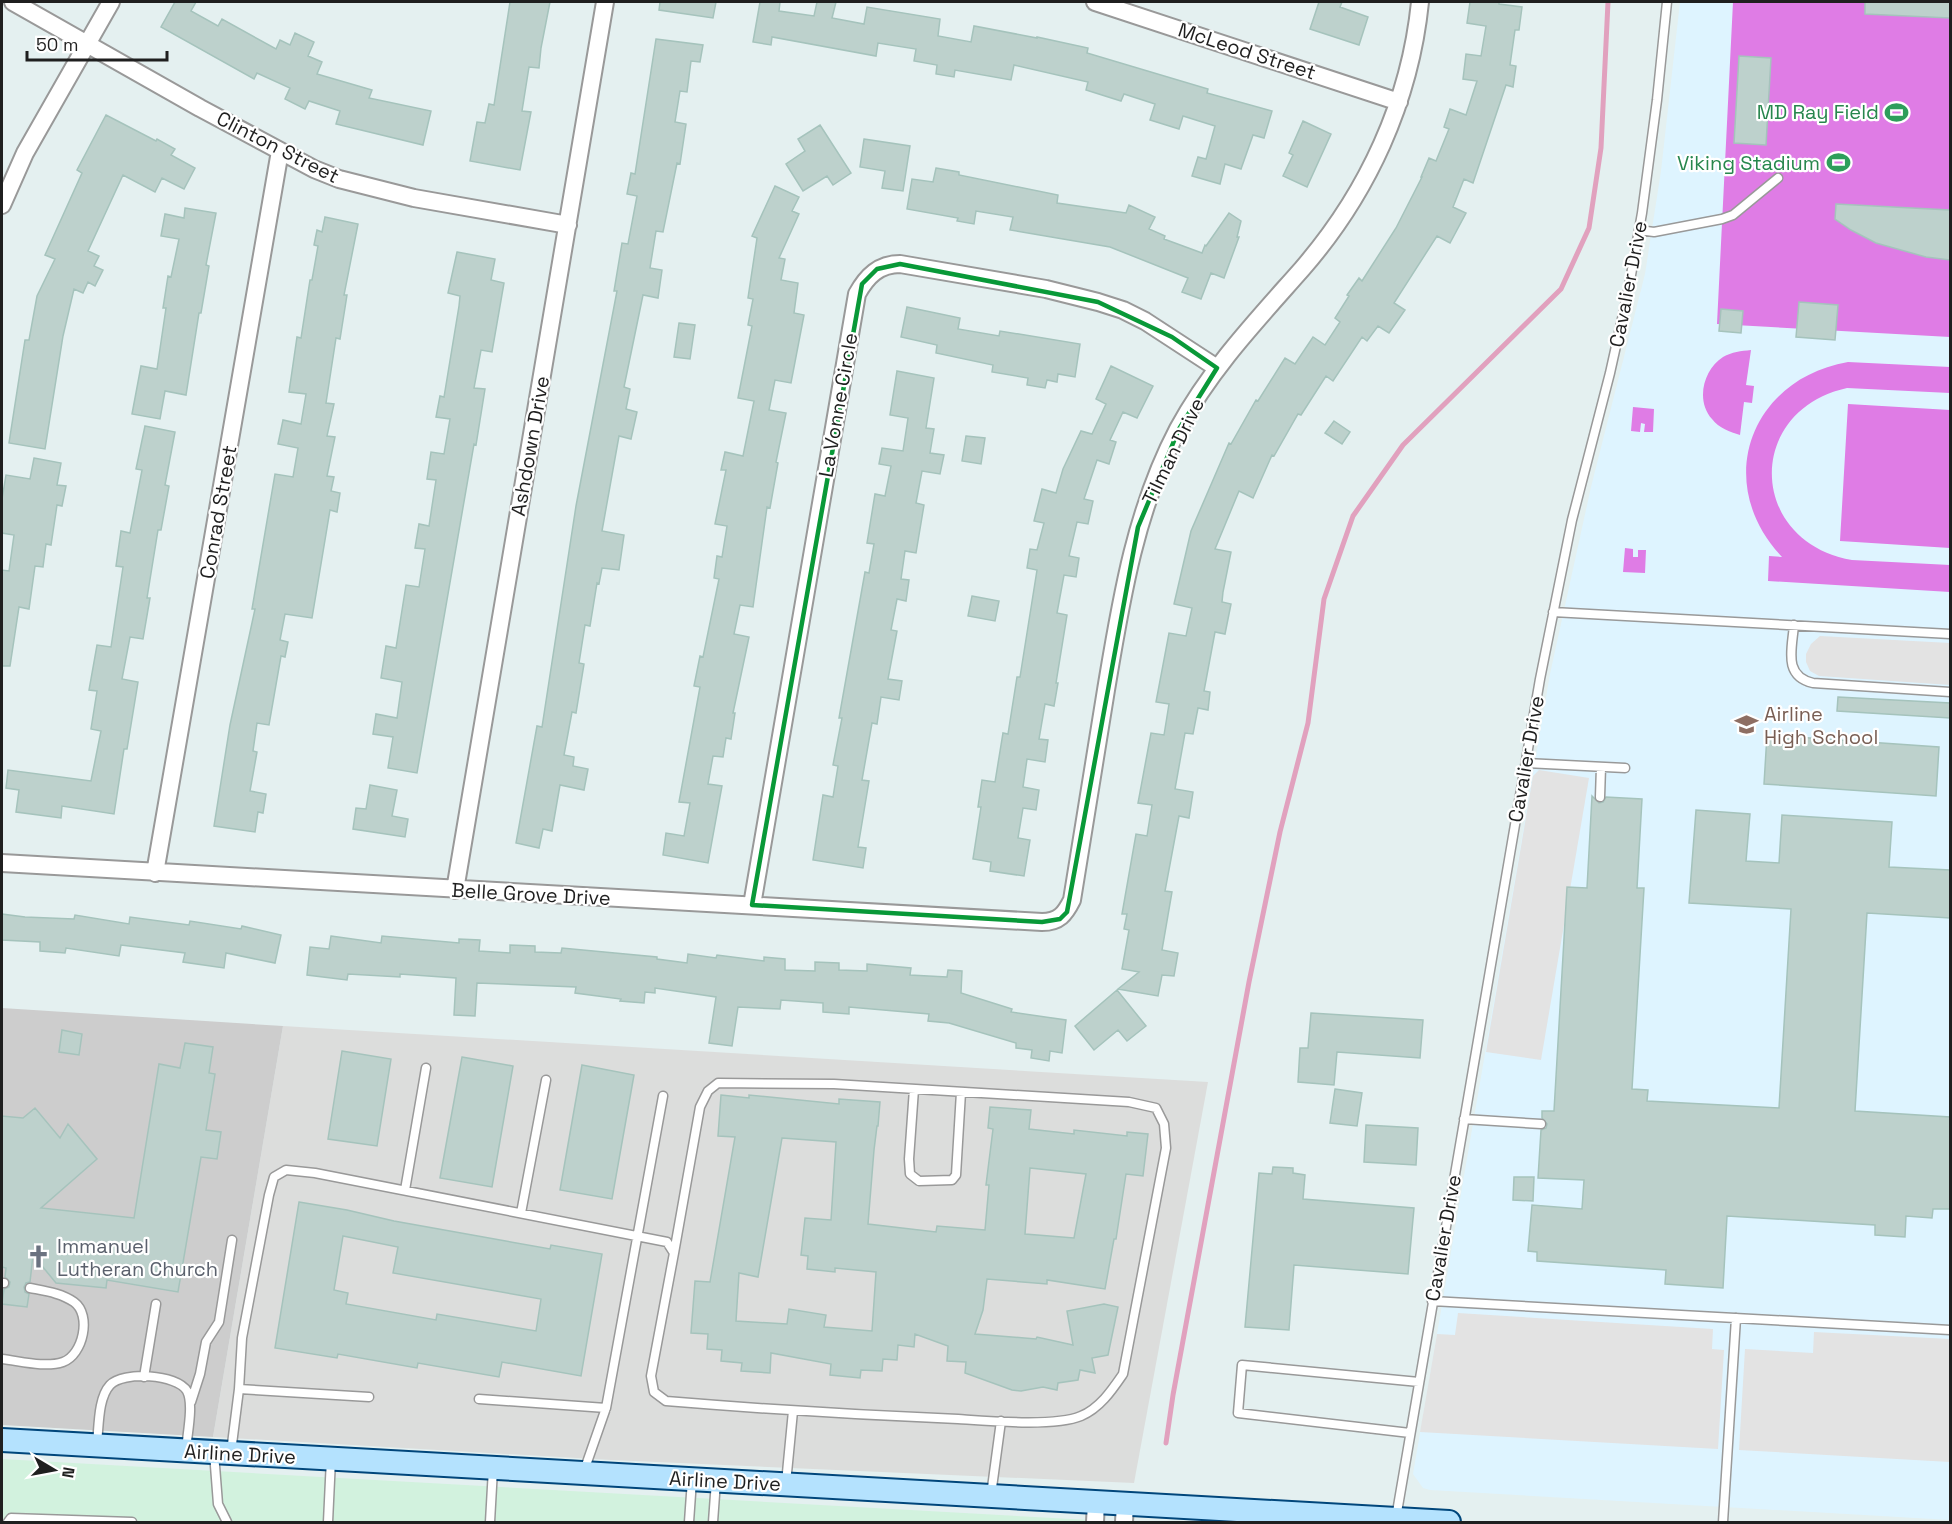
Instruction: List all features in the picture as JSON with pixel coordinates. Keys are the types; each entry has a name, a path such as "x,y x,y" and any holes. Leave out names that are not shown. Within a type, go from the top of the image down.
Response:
{"main road":[{"name":"Airline Drive","path":"2,1440 990,1496 1095,1513 1449,1522"}],"street":[{"name":"Clinton Street","path":"14,2 314,169 360,186 414,198 568,225"},
{"path":"2,205 25,153 111,2"},
{"name":"Ashdown Drive","path":"455,890 605,2"},
{"name":"McLeod Street","path":"1095,2 1399,102"},
{"name":"Tilman Drive","path":"1060,919 1067,912 1072,900 1120,607 1138,527 1150,491 1179,429 1217,368 1257,317 1303,268 1353,201 1371,168 1399,102 1412,56 1420,2"},
{"name":"Conrad Street","path":"155,873 280,151"},
{"name":"La Vonne Circle","path":"752,904 857,294 870,276 889,264 900,264 1046,289 1098,302 1123,310 1145,321 1217,368"},
{"name":"Belle Grove Drive","path":"2,863 1042,922 1060,919"}],"lane":[{"name":"Cavalier Drive","path":"1396,1520 1432,1301 1554,612 1572,520 1616,350 1639,230 1657,100 1667,2"},
{"path":"1639,230 1654,232 1733,215 1778,178"},
{"path":"1554,612 1950,634"},
{"path":"1794,625 1792,664 1795,675 1803,680 1950,692"},
{"path":"1526,763 1625,768"},
{"path":"1600,796 1601,767"},
{"path":"405,1190 426,1068"},
{"path":"521,1213 546,1080"},
{"path":"718,1083 834,1084 961,1092 1128,1102 1156,1108 1164,1124 1166,1148 1123,1374 1108,1397 1081,1416 1052,1422 793,1411 666,1401 654,1392 652,1366 700,1107 708,1090 718,1083"},
{"path":"914,1089 909,1159 910,1174 919,1181 952,1180 956,1175 961,1092"},
{"path":"583,1473 606,1408 663,1096"},
{"path":"1464,1119 1541,1124"},
{"path":"227,1522 218,1504 222,1453 239,1389 242,1338 268,1195 274,1177 286,1170 315,1173 405,1190 667,1242 674,1253"},
{"path":"185,1450 190,1402 200,1374 206,1342 219,1322 232,1240"},
{"path":"2,1359 42,1364 63,1362 76,1352 83,1335 83,1317 77,1303 62,1295 30,1288"},
{"path":"1432,1301 1950,1330"},
{"path":"144,1377 156,1304"},
{"path":"1723,1522 1736,1318"},
{"path":"1410,1433 1238,1413 1242,1365 1419,1382"},
{"path":"97,1445 103,1397 110,1385 121,1378 144,1377 176,1382 186,1390 190,1402"},
{"path":"239,1389 369,1397"},
{"path":"479,1399 606,1408"},
{"path":"786,1485 793,1411"},
{"path":"990,1496 1001,1421"},
{"path":"328,1522 331,1459"},
{"path":"490,1522 493,1468"},
{"path":"689,1522 692,1479"},
{"path":"714,1522 716,1481"},
{"path":"8,1522 11,1518 132,1522"}],"highlighted area":[{"path":"900,264 1098,302 1172,337 1217,368 1179,429 1138,527 1067,912 1060,919 1042,922 752,905 862,284 877,269"}],"shaded area":[{"name":"Airline High School","path":"1680,2 1950,2 1950,1520 1430,1490 1423,1488 1413,1474 1550,674 1591,487 1645,274 1661,171"},
{"name":"Viking Stadium","path":"1733,2 1950,2 1950,337 1717,324"},
{"path":"1751,350 1746,385 1754,386 1752,403 1744,402 1740,435 1721,427 1712,419 1704,403 1704,385 1716,362 1733,353"},
{"path":"1848,362 1950,367 1950,393 1847,388 1813,401 1790,422 1776,448 1772,476 1778,504 1793,529 1818,548 1852,560 1950,565 1950,592 1768,581 1769,556 1782,557 1761,528 1749,498 1746,467 1752,438 1766,412 1786,389 1814,372"},
{"path":"1848,404 1950,410 1950,548 1840,541"},
{"path":"1633,407 1654,409 1653,432 1644,432 1645,424 1641,423 1640,432 1631,431"},
{"path":"1625,548 1633,549 1633,557 1638,557 1638,550 1646,550 1645,573 1623,572"},
{"path":"1820,636 1950,643 1950,685 1819,676 1810,671 1806,662 1806,654 1811,644"},
{"path":"1539,770 1589,778 1541,1060 1486,1052 1533,776"},
{"path":"2,1008 283,1026 213,1437 2,1425"},
{"path":"283,1026 1208,1082 1134,1483 611,1460 213,1437"},
{"path":"1458,1313 1713,1329 1712,1349 1724,1350 1718,1449 1420,1432 1437,1334 1455,1335"},
{"path":"1814,1332 1950,1339 1950,1462 1739,1450 1745,1349 1813,1353"},
{"path":"2,1459 1125,1522 2,1522"}],"building":[{"path":"175,2 196,2 191,11 218,26 222,19 276,49 280,40 290,45 295,33 314,42 308,56 322,62 317,74 372,90 369,98 431,111 423,145 336,124 340,111 309,101 305,109 285,99 290,88 257,73 254,79 161,27"},
{"path":"510,2 550,2 539,68 529,67 522,111 531,112 520,170 470,161 477,122 485,123 489,104 494,105"},
{"path":"660,2 716,2 713,18 659,10"},
{"path":"760,2 780,2 779,11 814,16 817,2 836,2 832,18 864,24 867,7 940,19 938,36 971,42 974,26 1037,37 1088,48 1087,53 1208,89 1207,93 1272,111 1264,138 1253,135 1241,169 1225,164 1220,184 1192,176 1198,157 1206,159 1215,126 1183,116 1179,129 1150,120 1155,104 1124,94 1121,101 1086,90 1088,82 1014,65 1011,80 955,70 954,77 936,74 937,65 914,61 916,49 878,43 876,56 772,37 771,45 753,42"},
{"path":"1319,2 1342,2 1340,7 1368,17 1359,45 1310,29"},
{"path":"1470,2 1499,2 1499,4 1522,7 1519,30 1515,30 1510,65 1516,66 1513,87 1506,85 1473,183 1464,179 1453,207 1466,213 1450,243 1437,236 1394,303 1405,310 1389,333 1378,326 1367,341 1362,337 1333,381 1326,376 1301,415 1298,414 1274,456 1272,455 1253,498 1239,491 1215,549 1231,552 1222,602 1231,604 1225,634 1215,632 1204,691 1210,692 1208,710 1198,708 1193,734 1185,733 1175,789 1193,792 1189,818 1179,816 1165,891 1172,892 1162,950 1178,953 1174,976 1162,975 1158,996 1118,989 1139,972 1122,969 1129,930 1124,929 1127,914 1122,914 1136,834 1147,836 1152,805 1138,803 1151,733 1164,735 1169,704 1156,702 1169,633 1186,636 1192,608 1174,604 1191,531 1229,443 1231,444 1256,400 1258,401 1285,358 1295,364 1313,337 1325,345 1340,322 1335,318 1349,296 1347,295 1359,278 1362,281 1396,228 1429,158 1436,161 1449,129 1444,127 1450,109 1466,115 1477,81 1463,79 1466,54 1481,56 1486,26 1467,23"},
{"path":"1865,2 1950,2 1950,18 1865,14"},
{"path":"656,39 703,45 700,62 691,61 687,92 680,91 675,122 686,124 680,164 677,163 663,232 656,231 650,268 662,270 658,298 643,295 624,387 630,389 626,409 637,412 631,439 619,436 602,531 624,535 619,570 602,568 599,584 597,583 590,626 585,625 579,663 584,664 576,713 572,712 564,755 574,757 573,766 588,769 584,790 560,785 552,831 543,829 539,848 516,843 537,726 542,727 576,506 617,291 614,291 622,243 628,244 637,196 627,194 631,173 635,174"},
{"path":"1739,56 1771,58 1766,145 1734,143"},
{"path":"106,115 175,149 171,155 195,168 184,189 162,178 155,192 123,175 88,251 99,256 94,266 103,270 95,286 88,282 83,293 74,289 63,336 45,449 9,443 25,340 29,340 37,296 55,259 45,255 82,173 77,170"},
{"path":"1303,121 1331,134 1307,187 1283,176 1293,155 1289,153"},
{"path":"820,125 851,173 833,185 827,176 803,191 786,164 805,151 798,139"},
{"path":"864,139 910,146 903,191 882,188 885,171 860,167"},
{"path":"936,168 959,172 959,175 1058,195 1057,203 1126,213 1129,205 1155,217 1149,229 1165,236 1164,239 1202,253 1205,245 1229,213 1241,221 1237,237 1239,237 1224,278 1211,273 1201,299 1182,292 1188,278 1110,247 1010,230 1013,217 976,211 974,224 957,221 958,218 907,209 912,179 933,182"},
{"path":"775,186 799,197 792,211 799,214 779,258 785,259 781,280 798,283 794,313 804,315 791,383 775,380 769,410 786,413 770,508 767,507 753,607 740,605 734,634 749,637 733,713 735,713 731,739 726,738 723,757 713,756 708,784 722,786 708,863 663,855 666,833 684,836 690,803 679,802 700,687 694,686 700,656 703,657 719,579 714,578 717,556 722,557 727,526 715,524 726,470 721,470 725,452 743,456 754,401 738,398 752,326 748,325 753,299 748,298 757,238 752,236"},
{"path":"1836,204 1950,210 1950,260 1926,257 1876,243 1835,219"},
{"path":"185,208 216,213 186,395 165,391 160,419 132,414 141,366 157,369 168,276 171,277 179,239 161,236 165,214 184,218"},
{"path":"325,217 358,224 344,295 347,295 340,339 336,338 326,403 334,404 327,436 335,437 327,476 334,477 331,491 340,493 337,512 330,510 312,618 285,614 280,640 288,642 285,657 281,656 269,725 257,723 253,751 257,752 250,791 266,794 263,813 258,812 255,832 214,826 230,725 255,609 252,609 275,474 293,477 298,448 278,444 283,420 301,424 306,394 289,392 297,337 301,338 318,246 314,245 317,230 322,232"},
{"path":"457,252 495,259 491,280 504,283 492,352 481,350 474,388 485,389 417,773 388,768 393,737 373,734 376,714 397,718 402,682 381,678 386,646 396,648 406,585 419,587 425,549 415,548 419,524 429,526 436,480 427,479 431,452 444,454 450,419 436,417 440,396 444,397 459,306 460,296 448,293"},
{"path":"1799,302 1838,305 1835,340 1796,337"},
{"path":"907,307 960,318 958,329 999,336 1000,331 1080,344 1075,377 1058,374 1057,382 1047,380 1045,388 1027,385 1028,378 992,372 993,365 936,353 937,345 901,337"},
{"path":"1721,309 1743,311 1741,333 1719,331"},
{"path":"679,323 695,325 690,359 674,357"},
{"path":"1111,366 1153,386 1137,418 1123,412 1110,440 1116,442 1109,464 1097,460 1084,499 1093,501 1088,524 1077,522 1069,556 1079,558 1076,577 1064,575 1057,613 1067,615 1054,706 1045,704 1039,739 1048,740 1045,762 1027,759 1023,787 1039,790 1036,810 1023,808 1018,838 1030,840 1024,876 990,871 991,862 973,859 981,807 978,807 982,780 995,782 1003,733 1008,734 1017,677 1020,677 1037,570 1027,568 1030,549 1037,550 1044,523 1034,521 1042,489 1056,493 1063,469 1081,431 1092,434 1106,404 1096,399"},
{"path":"897,371 934,378 926,428 934,429 930,453 944,455 940,474 922,471 916,503 924,505 916,553 905,551 901,579 909,580 906,601 897,599 891,630 897,631 888,679 902,681 899,700 881,697 877,724 872,723 862,780 869,781 858,847 866,848 863,868 813,860 823,795 833,797 838,766 833,765 842,718 839,718 865,572 869,573 874,544 867,543 875,494 885,496 891,466 879,464 882,448 903,451 908,418 890,415"},
{"path":"1334,421 1350,432 1342,444 1325,433"},
{"path":"145,426 175,432 165,485 169,486 161,530 158,530 143,639 130,637 122,679 138,682 114,814 62,806 61,818 16,812 19,790 6,788 8,770 91,781 101,731 91,729 97,691 89,690 97,645 111,647 123,567 116,566 121,531 130,533 142,470 136,469"},
{"path":"966,436 985,438 981,464 962,461"},
{"path":"34,458 61,463 57,485 66,486 62,506 57,505 51,545 46,544 43,567 35,566 29,609 19,607 10,666 2,666 2,570 9,571 14,535 2,533 2,499 6,475 30,479"},
{"path":"972,596 999,601 995,621 968,616"},
{"path":"1838,697 1950,703 1950,718 1837,711"},
{"path":"1767,735 1939,747 1936,796 1764,784"},
{"path":"370,785 397,790 392,816 408,819 405,837 353,829 356,808 366,809"},
{"path":"1592,796 1599,803 1603,802 1606,797 1642,799 1637,888 1644,888 1632,1089 1648,1090 1647,1101 1779,1108 1791,909 1689,903 1696,810 1750,814 1746,861 1779,863 1782,815 1892,822 1889,867 1950,870 1950,918 1867,913 1855,1111 1950,1117 1950,1209 1933,1209 1932,1218 1906,1216 1905,1237 1875,1235 1875,1225 1727,1216 1723,1288 1665,1284 1666,1270 1537,1261 1537,1252 1528,1251 1532,1205 1582,1209 1584,1180 1538,1178 1541,1130 1546,1128 1547,1124 1542,1118 1542,1111 1554,1111 1567,887 1587,888"},
{"path":"2,914 74,919 75,915 129,924 130,917 189,925 190,921 241,929 242,926 281,935 275,963 226,953 224,968 183,962 185,953 121,945 119,956 66,948 65,953 40,951 40,942 2,940"},
{"path":"331,936 381,943 382,936 459,943 459,939 480,940 479,951 510,953 510,945 535,946 535,952 561,953 562,948 657,957 657,959 687,963 688,954 764,961 764,957 785,959 785,970 815,971 815,962 839,963 839,970 867,971 867,964 911,968 910,975 947,977 948,970 962,971 961,993 1012,1009 1011,1012 1066,1020 1062,1053 1050,1051 1049,1061 1031,1058 1032,1050 1016,1048 1016,1043 949,1023 928,1021 929,1014 849,1007 849,1014 823,1012 823,1003 781,1000 780,1009 738,1007 732,1046 709,1043 716,997 655,988 655,993 645,992 644,1003 575,993 576,987 477,983 475,1016 454,1015 456,978 400,974 400,977 348,974 347,980 307,975 310,947 329,949"},
{"path":"1117,990 1146,1026 1127,1041 1118,1030 1094,1050 1075,1026"},
{"path":"1311,1013 1423,1020 1420,1058 1337,1052 1334,1085 1298,1082 1300,1048 1308,1048"},
{"path":"62,1030 82,1034 79,1055 59,1052"},
{"path":"185,1043 213,1047 209,1073 215,1074 206,1130 221,1132 217,1159 201,1157 178,1292 107,1280 106,1288 56,1283 33,1255 30,1282 24,1287 25,1292 29,1294 27,1307 2,1304 4,1289 9,1287 10,1282 5,1277 6,1268 2,1267 2,1116 23,1118 35,1108 60,1138 68,1124 97,1159 41,1208 134,1218 159,1064 180,1068"},
{"path":"342,1051 391,1059 377,1146 328,1139"},
{"path":"462,1057 513,1066 492,1187 440,1178"},
{"path":"582,1065 634,1075 612,1199 560,1190"},
{"path":"1335,1089 1362,1093 1357,1126 1330,1123"},
{"path":"721,1095 749,1098 749,1095 839,1104 839,1099 880,1102 868,1224 936,1232 937,1226 985,1230 989,1185 986,1185 993,1129 988,1128 990,1107 1031,1110 1029,1129 1074,1134 1074,1130 1127,1136 1127,1132 1148,1134 1143,1176 1126,1174 1116,1239 1114,1239 1105,1289 1047,1280 1047,1284 987,1279 983,1310 975,1334 1036,1339 1037,1337 1073,1345 1067,1311 1104,1304 1118,1307 1108,1355 1092,1358 1095,1373 1080,1370 1078,1380 1058,1383 1057,1390 1043,1387 1021,1391 1012,1390 965,1373 966,1362 947,1361 948,1346 915,1334 914,1347 898,1345 897,1360 883,1359 882,1371 861,1370 860,1378 830,1375 831,1364 771,1353 770,1373 741,1371 742,1363 721,1361 722,1350 707,1349 708,1334 691,1333 695,1281 710,1282 735,1137 718,1136","holes":["782,1138 836,1142 831,1220 805,1218 801,1255 808,1256 807,1269 835,1272 835,1268 876,1272 872,1331 824,1327 826,1315 789,1309 787,1324 736,1321 739,1273 758,1277","1030,1168 1086,1174 1074,1238 1025,1234"]},
{"path":"1366,1125 1418,1128 1416,1165 1364,1162"},
{"path":"1273,1167 1293,1168 1293,1173 1305,1175 1303,1199 1414,1208 1408,1274 1294,1265 1289,1330 1245,1327 1259,1173 1272,1174"},
{"path":"1514,1177 1534,1177 1533,1201 1513,1200"},
{"path":"299,1202 550,1249 551,1245 602,1254 581,1376 502,1362 499,1377 418,1363 417,1368 338,1354 337,1358 275,1348","holes":["343,1236 398,1247 393,1273 541,1299 536,1331 437,1314 436,1320 346,1304 348,1293 334,1290"]}],"waterway":[{"path":"1166,1443 1249,982 1280,832 1308,723 1324,599 1353,516 1403,445 1561,289 1589,228 1601,148 1608,2"}],"place":[{"name":"MD Ray Field","path":"1897,112"},
{"name":"Viking Stadium","path":"1838,163"},
{"name":"Airline High School","path":"1746,725"},
{"name":"Immanuel Lutheran Church","path":"39,1257"}]}
